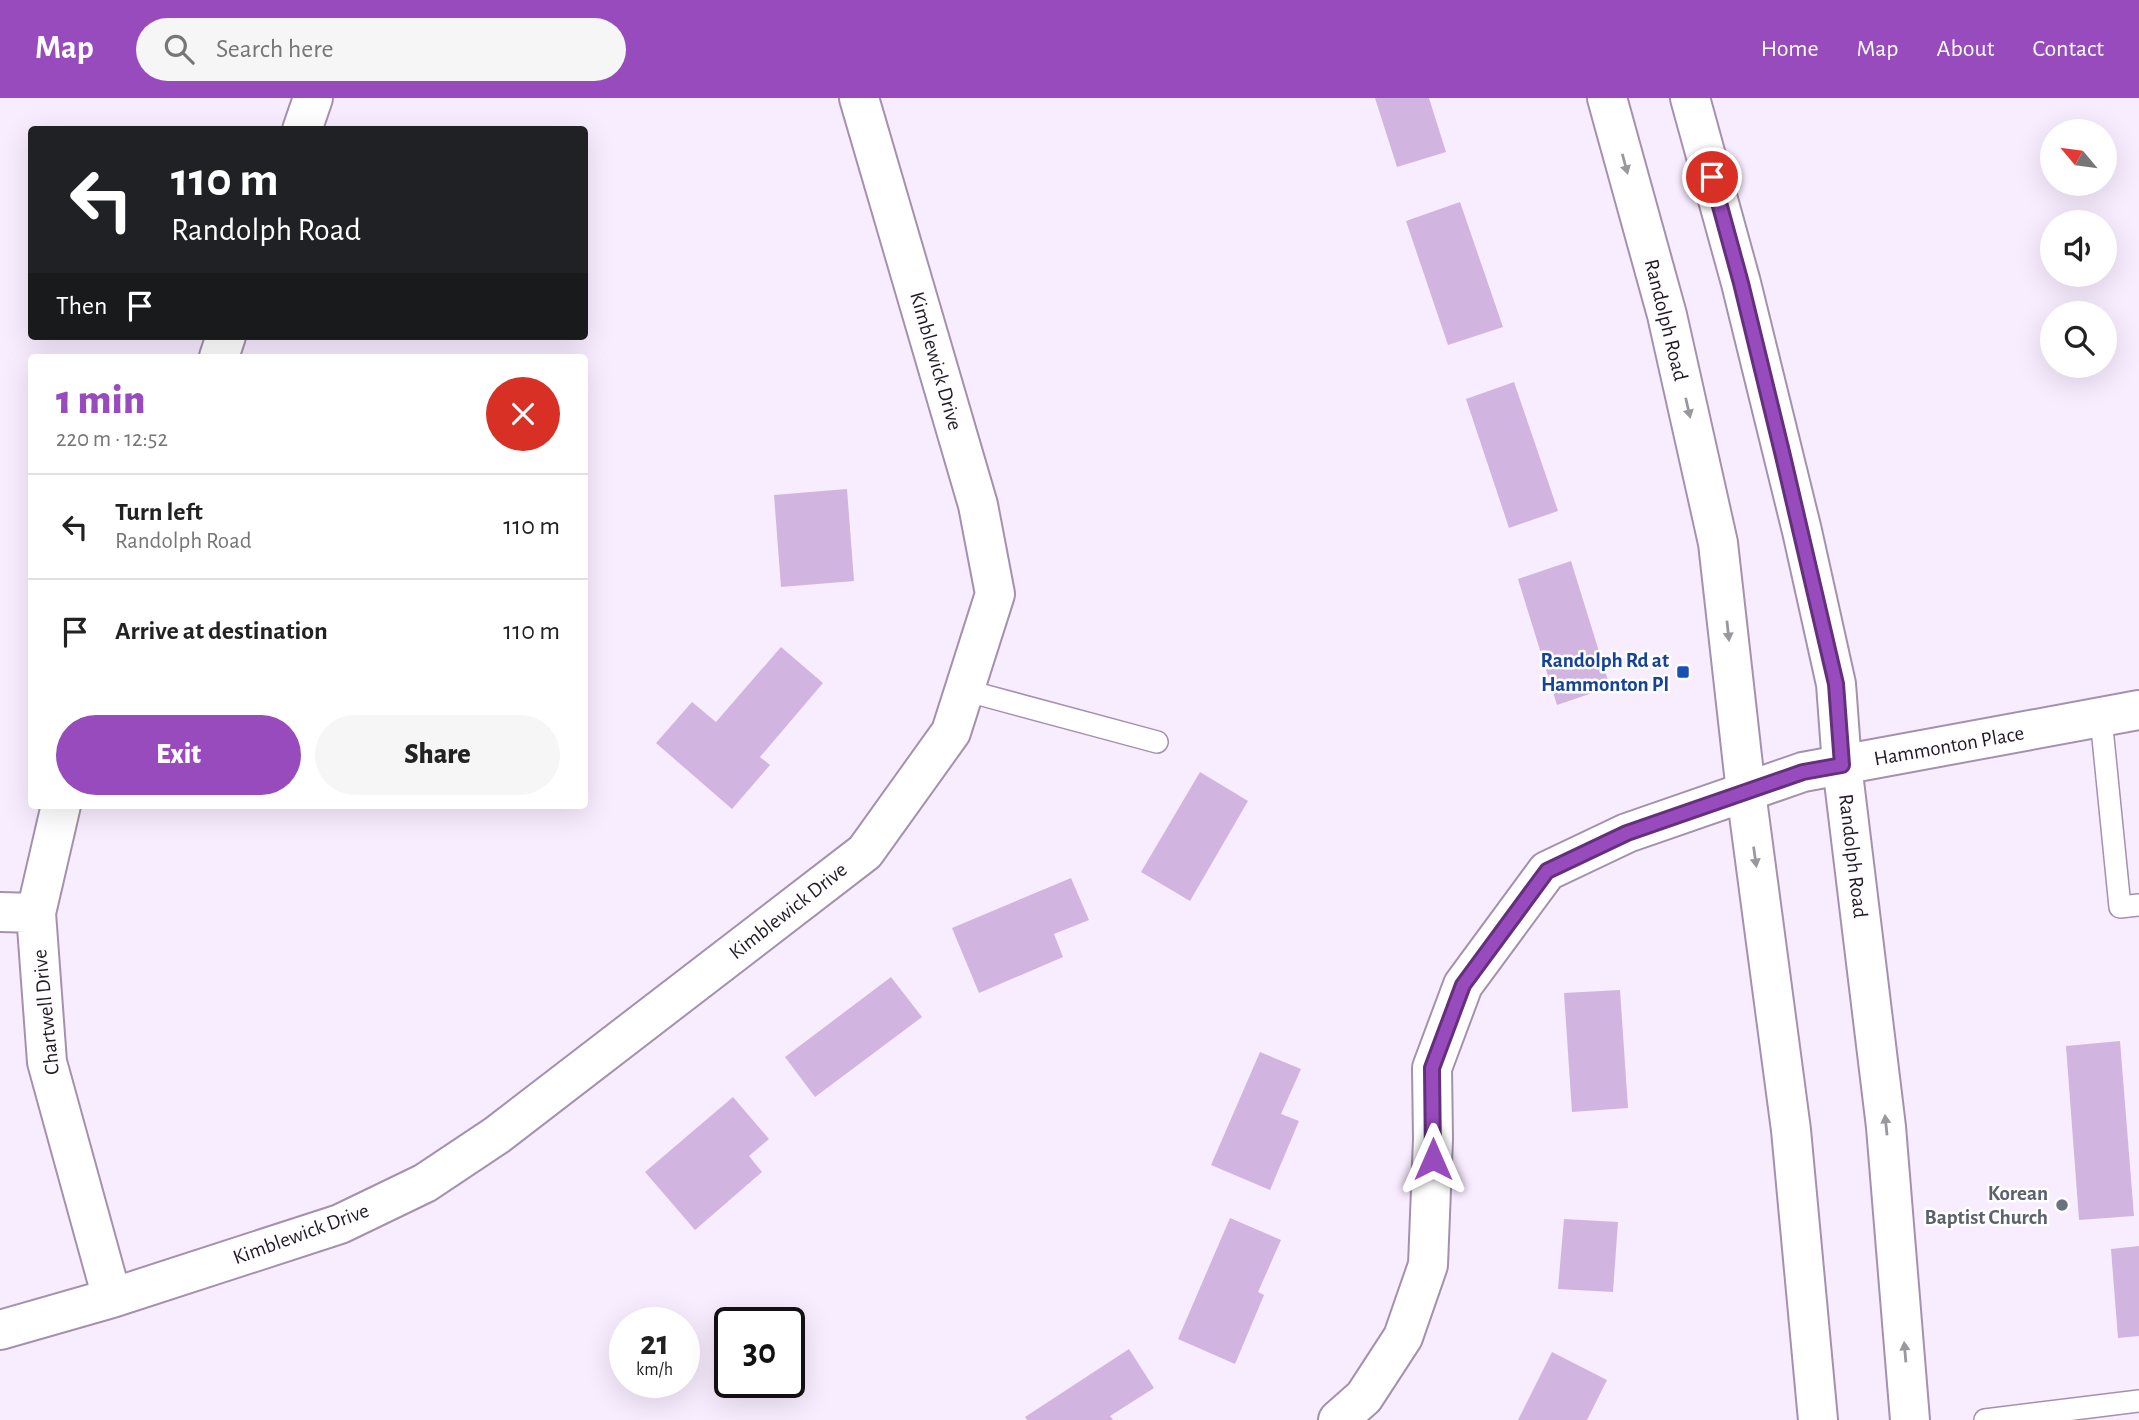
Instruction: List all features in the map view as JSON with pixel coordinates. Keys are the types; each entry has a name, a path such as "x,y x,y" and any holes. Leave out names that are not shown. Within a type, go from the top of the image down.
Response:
{"street":[{"path":"303,126 313,98"},
{"name":"Kimblewick Drive","path":"0,1330 112,1298 340,1224 425,1183 497,1135 865,852 951,732 995,594 978,505 859,98"},
{"name":"Randolph Road","path":"1607,98 1667,315 1718,543 1746,792 1791,1130 1818,1420"},
{"name":"Randolph Road","path":"1690,98 1741,283 1802,531 1836,684 1842,765 1886,1126 1910,1420"},
{"name":"Hammonton Place","path":"1338,1420 1364,1397 1403,1337 1428,1265 1433,1139 1432,1068 1463,985 1547,871 1627,833 1803,772 2139,710"},
{"name":"Chartwell Drive","path":"59,809 18,913 47,1062 112,1298"}],"lane":[{"path":"964,690 1157,742"},
{"path":"2101,718 2120,907 2139,905"},
{"path":"1985,1420 2139,1401"}],"building":[{"path":"1375,98 1429,98 1446,152 1397,167"},
{"path":"1460,202 1503,327 1448,345 1406,221"},
{"path":"1514,382 1558,511 1509,528 1466,399"},
{"path":"847,489 854,581 781,587 774,495"},
{"path":"1571,561 1610,687 1557,705 1518,579"},
{"path":"781,647 823,683 760,757 770,765 732,809 656,743 692,702 716,722"},
{"path":"1200,772 1248,801 1190,901 1141,872"},
{"path":"1071,878 1089,920 1054,934 1063,957 979,993 952,928"},
{"path":"891,977 922,1017 815,1097 785,1057"},
{"path":"1620,990 1628,1108 1572,1112 1564,993"},
{"path":"2120,1041 2134,1216 2079,1220 2066,1046"},
{"path":"1260,1052 1301,1069 1281,1114 1299,1121 1270,1190 1211,1165"},
{"path":"733,1097 769,1139 749,1156 762,1172 695,1230 645,1172"},
{"path":"1230,1218 1281,1240 1258,1292 1264,1295 1235,1364 1178,1339"},
{"path":"1564,1219 1618,1222 1613,1292 1558,1289"},
{"path":"2139,1246 2139,1336 2118,1338 2111,1249"},
{"path":"1129,1349 1154,1388 1110,1416 1113,1420 1027,1420 1025,1417"},
{"path":"1552,1352 1607,1380 1587,1420 1518,1420"}],"place":[{"name":"Randolph Rd at Hammonton Pl","path":"1683,672"},
{"name":"Korean Baptist Church","path":"2062,1205"}],"route":[{"path":"1433,1159 1432,1068 1463,985 1547,871 1627,833 1803,772 1842,765 1836,684 1802,531 1712,177"}]}
